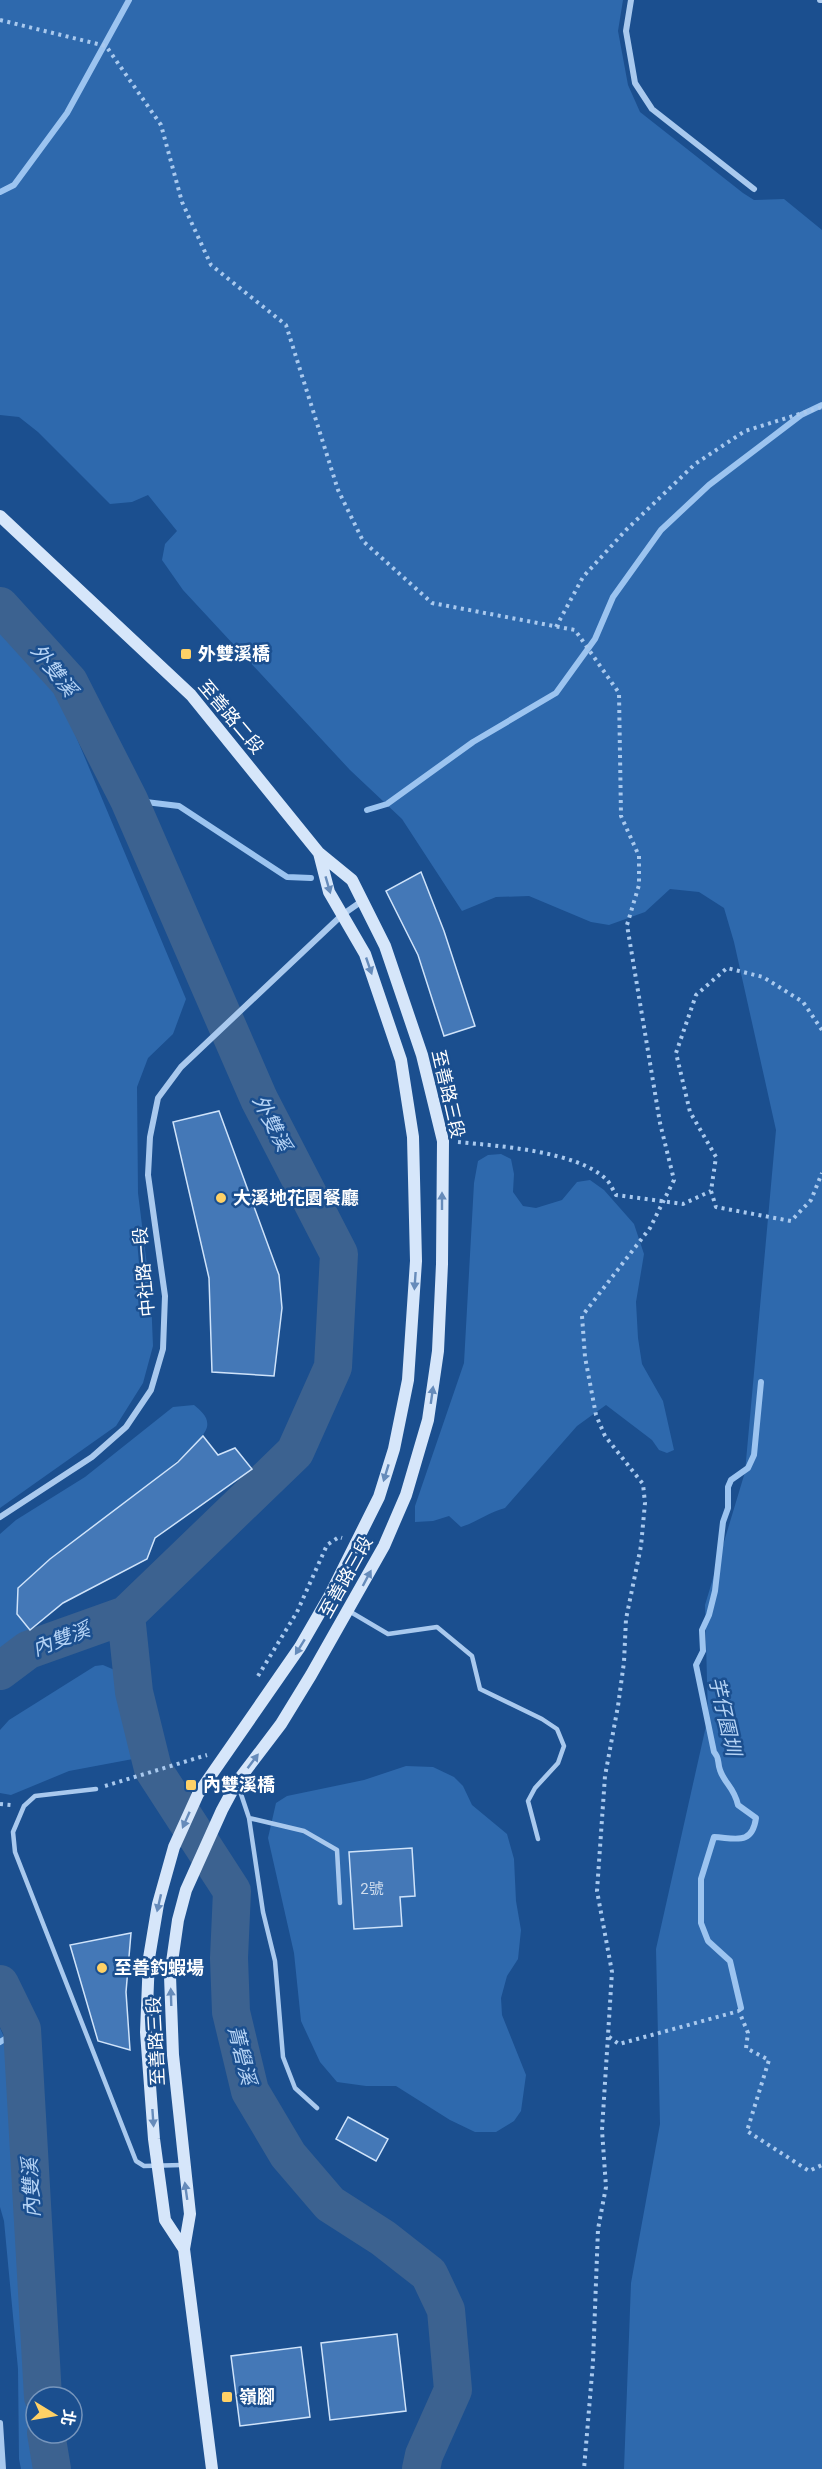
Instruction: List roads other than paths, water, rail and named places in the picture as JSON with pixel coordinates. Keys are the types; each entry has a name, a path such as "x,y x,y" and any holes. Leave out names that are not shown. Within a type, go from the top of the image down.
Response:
{"street":[{"path":"631,0 626,31 635,83 652,109 754,189"},
{"name":"至善路二段","path":"0,516 190,695 320,853 352,880 363,900"},
{"name":"至善路二段","path":"320,853 329,892 342,915"},
{"path":"342,915 363,900"},
{"name":"至善路三段","path":"212,2469 184,2249 190,2214 173,2055 171,1976 178,1920 186,1890 199,1857 237,1782 281,1724 349,1611 384,1546 406,1496 428,1420 438,1341 442,1264 443,1141 422,1055 385,945 363,900"},
{"name":"至善路三段","path":"184,2249 165,2220 146,2032 148,1958 158,1904 174,1847 198,1794 300,1647 330,1595 379,1497 394,1449 408,1380 416,1261 414,1148 401,1060 365,954 342,915"},
{"name":"中社路一段","path":"0,1517 92,1457 126,1427 151,1390 164,1349 165,1296 148,1175 150,1137 158,1098 181,1067 342,915"},
{"path":"0,2423 3,2469"}],"lane":[{"path":"349,1611 385,1634 437,1627 472,1656 480,1689 542,1719 557,1729 564,1746 558,1763 535,1788 528,1801 538,1839"},
{"path":"237,1782 249,1818 263,1912 275,1960 283,2057 295,2088 317,2108"},
{"path":"96,1789 35,1796 24,1806 13,1832 15,1852 136,2161 144,2166 184,2165"},
{"path":"249,1818 304,1830 337,1850 340,1903"}],"waterway":[{"path":"0,192 14,185 67,113 129,0"},
{"path":"367,810 387,804 473,742 556,693 595,639 613,597 661,530 709,485 801,415 822,405"},
{"name":"外雙溪","path":"0,606 69,682 129,800 259,1099 339,1254 333,1367 295,1452 126,1615 28,1650 0,1671"},
{"path":"129,800 179,806 287,877 311,878"},
{"name":"芋仔園圳","path":"741,2008 730,1961 708,1941 701,1923 701,1879 714,1837 735,1839 746,1837 751,1833 756,1818 738,1805 719,1767 696,1665 703,1651 702,1630 709,1615 715,1591 723,1522 728,1508 728,1487 731,1480 748,1468 754,1455 761,1382"},
{"name":"菁礐溪","path":"126,1615 134,1692 153,1769 232,1891 229,1958 231,2012 250,2091 288,2155 330,2204 383,2238 429,2274 446,2310 453,2390 424,2455 421,2469"},
{"name":"內雙溪","path":"0,1984 22,2029 42,2385"},
{"path":"0,2042 22,2029"},
{"name":"內雙溪","path":"48,2445 52,2469"}],"place":[{"name":"外雙溪橋","path":"186,654"},
{"name":"大溪地花園餐廳","path":"221,1198"},
{"name":"內雙溪橋","path":"191,1785"},
{"name":"至善釣蝦場","path":"102,1968"},
{"name":"嶺腳","path":"227,2397"}]}
